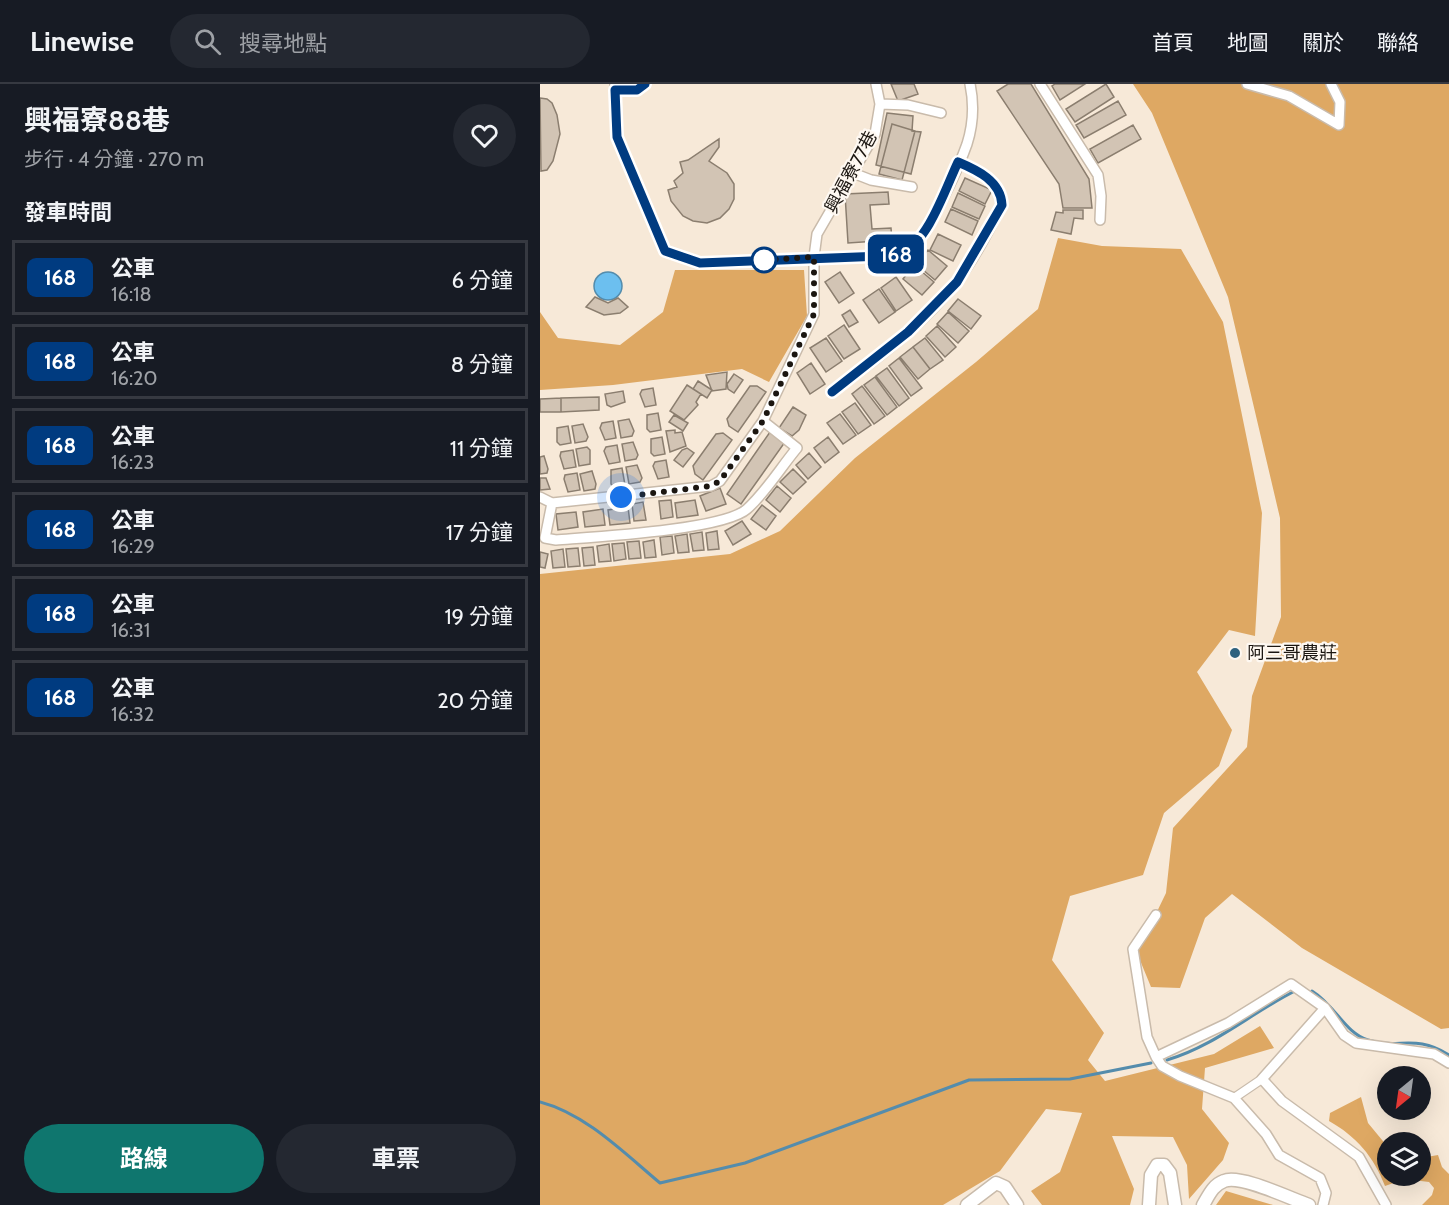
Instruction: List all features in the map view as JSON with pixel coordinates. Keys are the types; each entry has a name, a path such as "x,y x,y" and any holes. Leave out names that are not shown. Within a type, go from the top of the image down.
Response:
{"street":[{"path":"645,84 637,90 615,87 617,137 665,251 700,263 883,256 903,253 918,241 928,225 967,143 972,116 970,84"},
{"name":"興福寮77巷","path":"552,503 711,486 720,481 763,421 814,314 814,257 818,234 875,134 880,104 876,84"},
{"path":"1040,84 1098,175 1101,196 1100,220"},
{"path":"1247,84 1289,96 1339,125 1340,102 1331,84"},
{"path":"880,104 908,105 941,113"},
{"path":"832,392 908,332 957,282 977,251 1002,205 1002,198 985,174 958,162"},
{"path":"853,173 871,180 912,187"},
{"path":"540,497 552,503 545,538 556,540 656,531 723,520 746,510 797,448 763,421"},
{"path":"1156,915 1133,949 1147,1037 1156,1057 1162,1066 1180,1077 1234,1098 1266,1134 1279,1155 1320,1178 1326,1193 1323,1205"},
{"path":"1156,1057 1228,1023 1291,984 1325,1008 1344,1035 1356,1043 1434,1054 1449,1063"},
{"path":"1234,1098 1262,1079 1325,1008"},
{"path":"1262,1079 1282,1101 1359,1157 1386,1205"},
{"path":"1149,1205 1151,1174 1156,1165 1164,1165 1170,1173 1175,1205"},
{"path":"1203,1205 1212,1189 1226,1180 1241,1180 1309,1205"},
{"path":"967,1205 996,1183 1005,1187 1017,1205"}],"shaded area":[{"path":"1133,84 1449,84 1449,1028 1441,1029 1302,948 1232,894 1205,918 1180,988 1151,987 1137,953 1166,893 1173,828 1247,747 1252,696 1281,617 1280,518 1228,297 1152,113"},
{"path":"1058,238 1102,246 1181,249 1223,322 1262,513 1255,636 1229,630 1197,672 1232,730 1219,766 1164,813 1143,875 1070,896 1052,960 1104,1033 1088,1060 1105,1081 1214,1054 1260,1026 1274,1048 1205,1068 1202,1109 1229,1143 1223,1160 1189,1199 1187,1165 1173,1137 1112,1136 1134,1189 1130,1205 1042,1205 1031,1191 1060,1172 1082,1113 1046,1109 1000,1171 943,1205 540,1205 540,574 730,554 780,531 855,458 976,362 1038,309"},
{"path":"675,270 804,270 807,316 769,382 742,369 613,385 540,390 540,312 558,338 620,345 663,312"},
{"path":"1361,1097 1368,1123 1377,1134 1377,1169 1363,1148 1348,1133 1329,1121 1330,1113"},
{"path":"1438,1155 1442,1167 1449,1174 1449,1205 1422,1205 1432,1195 1434,1188 1431,1184 1431,1156"},
{"path":"1226,1191 1273,1205 1216,1205"}],"water":[{"path":"608,272 618,276 622,286 618,296 608,300 598,296 594,286 598,276"}],"building":[{"path":"891,84 914,84 918,94 898,101"},
{"path":"1008,84 1031,84 1089,179 1092,208 1063,208 1059,184 997,91"},
{"path":"1055,84 1085,84 1060,100 1052,86"},
{"path":"1106,84 1114,97 1075,122 1066,109"},
{"path":"540,98 552,103 557,115 560,134 553,161 547,170 541,171"},
{"path":"1118,101 1126,115 1084,138 1076,125"},
{"path":"887,113 913,116 912,131 921,132 911,174 876,165"},
{"path":"892,124 915,131 902,180 879,174"},
{"path":"1133,125 1141,139 1098,163 1090,149"},
{"path":"719,139 719,147 709,161 727,173 734,184 734,199 729,209 720,218 707,223 693,221 683,216 671,201 668,190 677,187 674,181 683,173 680,162 688,160"},
{"path":"965,178 992,190 985,204 959,191"},
{"path":"888,192 889,204 870,205 872,229 891,228 892,240 848,243 845,194"},
{"path":"958,193 985,206 979,219 952,207"},
{"path":"951,209 978,221 972,235 945,222"},
{"path":"1063,210 1083,210 1083,219 1074,218 1071,234 1051,230 1056,212 1063,213"},
{"path":"938,234 961,245 953,261 930,250"},
{"path":"928,250 947,266 935,280 916,264"},
{"path":"914,265 934,282 922,295 903,279"},
{"path":"840,272 854,293 839,303 825,282"},
{"path":"896,277 912,300 896,311 881,288"},
{"path":"879,289 895,312 879,323 863,300"},
{"path":"595,297 608,303 618,298 628,307 620,313 604,315 586,307"},
{"path":"958,299 981,316 971,329 948,311"},
{"path":"850,310 858,322 849,327 842,315"},
{"path":"948,312 969,331 958,343 937,324"},
{"path":"844,325 860,349 844,359 828,336"},
{"path":"937,326 956,347 945,357 926,336"},
{"path":"826,338 842,361 826,372 810,348"},
{"path":"925,338 943,360 930,369 913,347"},
{"path":"913,347 930,369 918,379 900,357"},
{"path":"899,358 922,388 911,396 889,366"},
{"path":"811,363 825,384 810,394 797,373"},
{"path":"887,368 909,398 899,406 876,376"},
{"path":"727,372 726,389 712,391 706,375"},
{"path":"734,374 743,380 734,393 728,389 727,384"},
{"path":"875,377 897,407 887,415 864,385"},
{"path":"698,381 712,390 707,398 693,389"},
{"path":"687,385 701,394 696,402 698,405 684,420 670,411"},
{"path":"750,386 757,386 766,392 738,432 729,426 727,419"},
{"path":"862,386 885,416 874,424 852,394"},
{"path":"653,388 656,405 645,407 640,394 642,390"},
{"path":"623,391 625,402 611,407 607,405 605,394"},
{"path":"599,397 599,410 561,412 561,398"},
{"path":"561,398 561,412 540,412 540,399"},
{"path":"855,403 871,425 858,434 842,412"},
{"path":"793,407 806,415 799,430 792,436 779,428"},
{"path":"658,413 661,430 650,432 647,429 647,415"},
{"path":"840,414 856,435 843,444 827,423"},
{"path":"674,415 688,423 683,431 669,422"},
{"path":"629,419 634,431 632,436 621,438 618,421"},
{"path":"613,421 616,438 605,440 600,428 602,423"},
{"path":"583,424 588,437 586,441 575,443 572,426"},
{"path":"568,426 571,443 560,445 557,442 557,428"},
{"path":"675,430 675,433 682,432 686,446 670,452 666,431"},
{"path":"770,432 785,442 741,504 727,494"},
{"path":"723,433 732,440 703,480 695,474 693,466 716,434"},
{"path":"662,437 665,454 654,456 651,453 651,439"},
{"path":"828,437 839,452 825,463 814,448"},
{"path":"633,442 638,455 636,459 625,461 622,444"},
{"path":"617,445 620,462 609,464 604,451 606,447"},
{"path":"587,447 590,450 590,464 579,466 576,449"},
{"path":"687,448 694,453 683,467 674,460 682,450"},
{"path":"573,450 576,467 564,469 561,452"},
{"path":"809,453 821,467 808,479 796,465"},
{"path":"544,456 548,469 547,473 540,474 540,457"},
{"path":"666,460 669,477 658,479 653,466 655,462"},
{"path":"637,465 642,478 640,482 629,484 626,467"},
{"path":"622,468 625,485 614,487 611,484 611,470"},
{"path":"793,469 806,482 793,494 780,482"},
{"path":"592,471 596,484 595,489 584,491 580,474"},
{"path":"577,473 580,490 568,492 565,475"},
{"path":"540,478 546,478 550,489 540,490"},
{"path":"777,486 791,498 780,512 766,500"},
{"path":"720,488 726,504 706,511 700,496"},
{"path":"671,500 673,517 661,519 659,501"},
{"path":"695,500 698,515 677,518 675,503"},
{"path":"643,502 646,520 634,521 632,504"},
{"path":"762,505 776,516 766,530 751,519"},
{"path":"628,507 630,523 610,525 608,510"},
{"path":"603,509 605,525 585,527 583,512"},
{"path":"576,512 578,527 558,530 556,514"},
{"path":"742,521 751,534 733,545 725,531"},
{"path":"717,531 719,549 708,550 706,533"},
{"path":"702,532 704,550 693,551 690,534"},
{"path":"687,534 689,552 678,553 675,536"},
{"path":"672,536 674,553 662,555 660,537"},
{"path":"654,540 656,557 645,558 643,542"},
{"path":"639,541 641,558 629,559 627,542"},
{"path":"624,543 626,559 614,561 612,544"},
{"path":"609,544 611,561 599,562 597,546"},
{"path":"593,547 595,565 584,566 582,548"},
{"path":"578,548 580,566 568,567 566,549"},
{"path":"563,549 565,567 553,568 551,551"},
{"path":"540,552 548,554 545,568 540,567"}],"waterway":[{"path":"1167,1060 1217,1038 1297,990"},
{"path":"1312,991 1346,1025 1368,1040 1379,1043 1416,1043 1437,1048 1449,1055"},
{"path":"540,1102 589,1125 660,1183 745,1163 969,1080 1070,1079 1151,1063"}],"bus line":[{"name":"168","path":"645,84 637,90 615,90 617,137 665,251 700,263 883,256 903,253 918,241 928,225 958,162 985,174 1002,198 1002,205 957,282 908,332 832,392"}],"place":[{"name":"阿三哥農莊","path":"1235,653"}],"route":[{"path":"621,497 711,486 720,481 763,421 814,314 814,257 764,260"}]}
